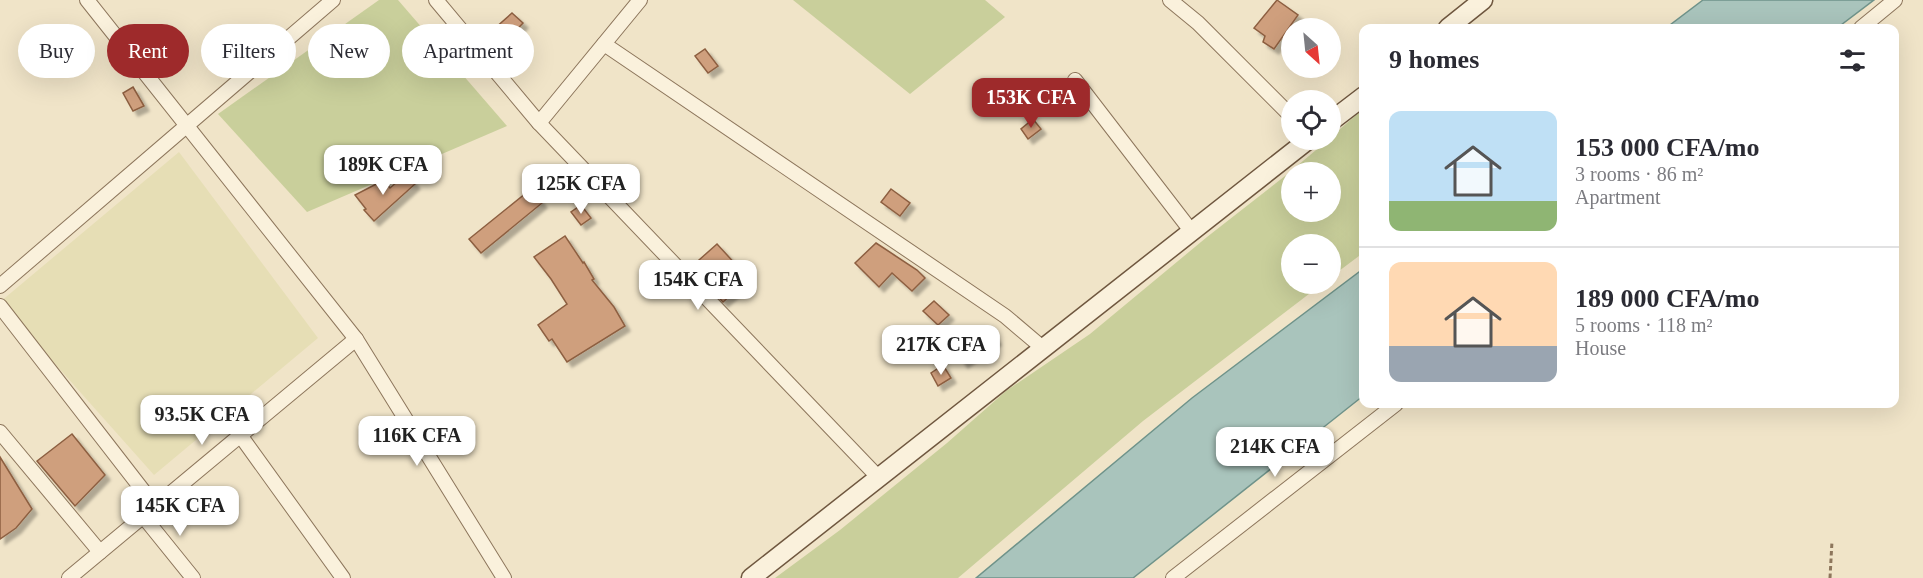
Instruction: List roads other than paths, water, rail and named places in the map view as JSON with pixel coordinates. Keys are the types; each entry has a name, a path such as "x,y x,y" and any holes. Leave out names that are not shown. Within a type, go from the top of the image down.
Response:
{"main road":[{"path":"1453,24 1483,0"},
{"path":"1341,114 1359,100"},
{"path":"751,578 1295,150"}],"street":[{"path":"87,0 356,339 504,578"},
{"path":"0,286 333,0"},
{"path":"436,0 539,123 879,477"},
{"path":"539,123 640,0"},
{"path":"1170,0 1198,23 1281,106"},
{"path":"1866,24 1895,0"},
{"path":"604,44 1005,316 1044,349"},
{"path":"1075,80 1192,232"},
{"path":"0,306 155,506"},
{"path":"69,578 356,339"},
{"path":"1173,578 1391,408"},
{"path":"0,432 100,552"},
{"path":"240,435 343,578"},
{"path":"143,516 193,578"}],"water":[{"path":"1703,0 1874,0 1842,24 1671,24"},
{"path":"1359,272 1359,399 1133,578 976,578 1192,398 1330,294 1341,294 1341,286"}]}
